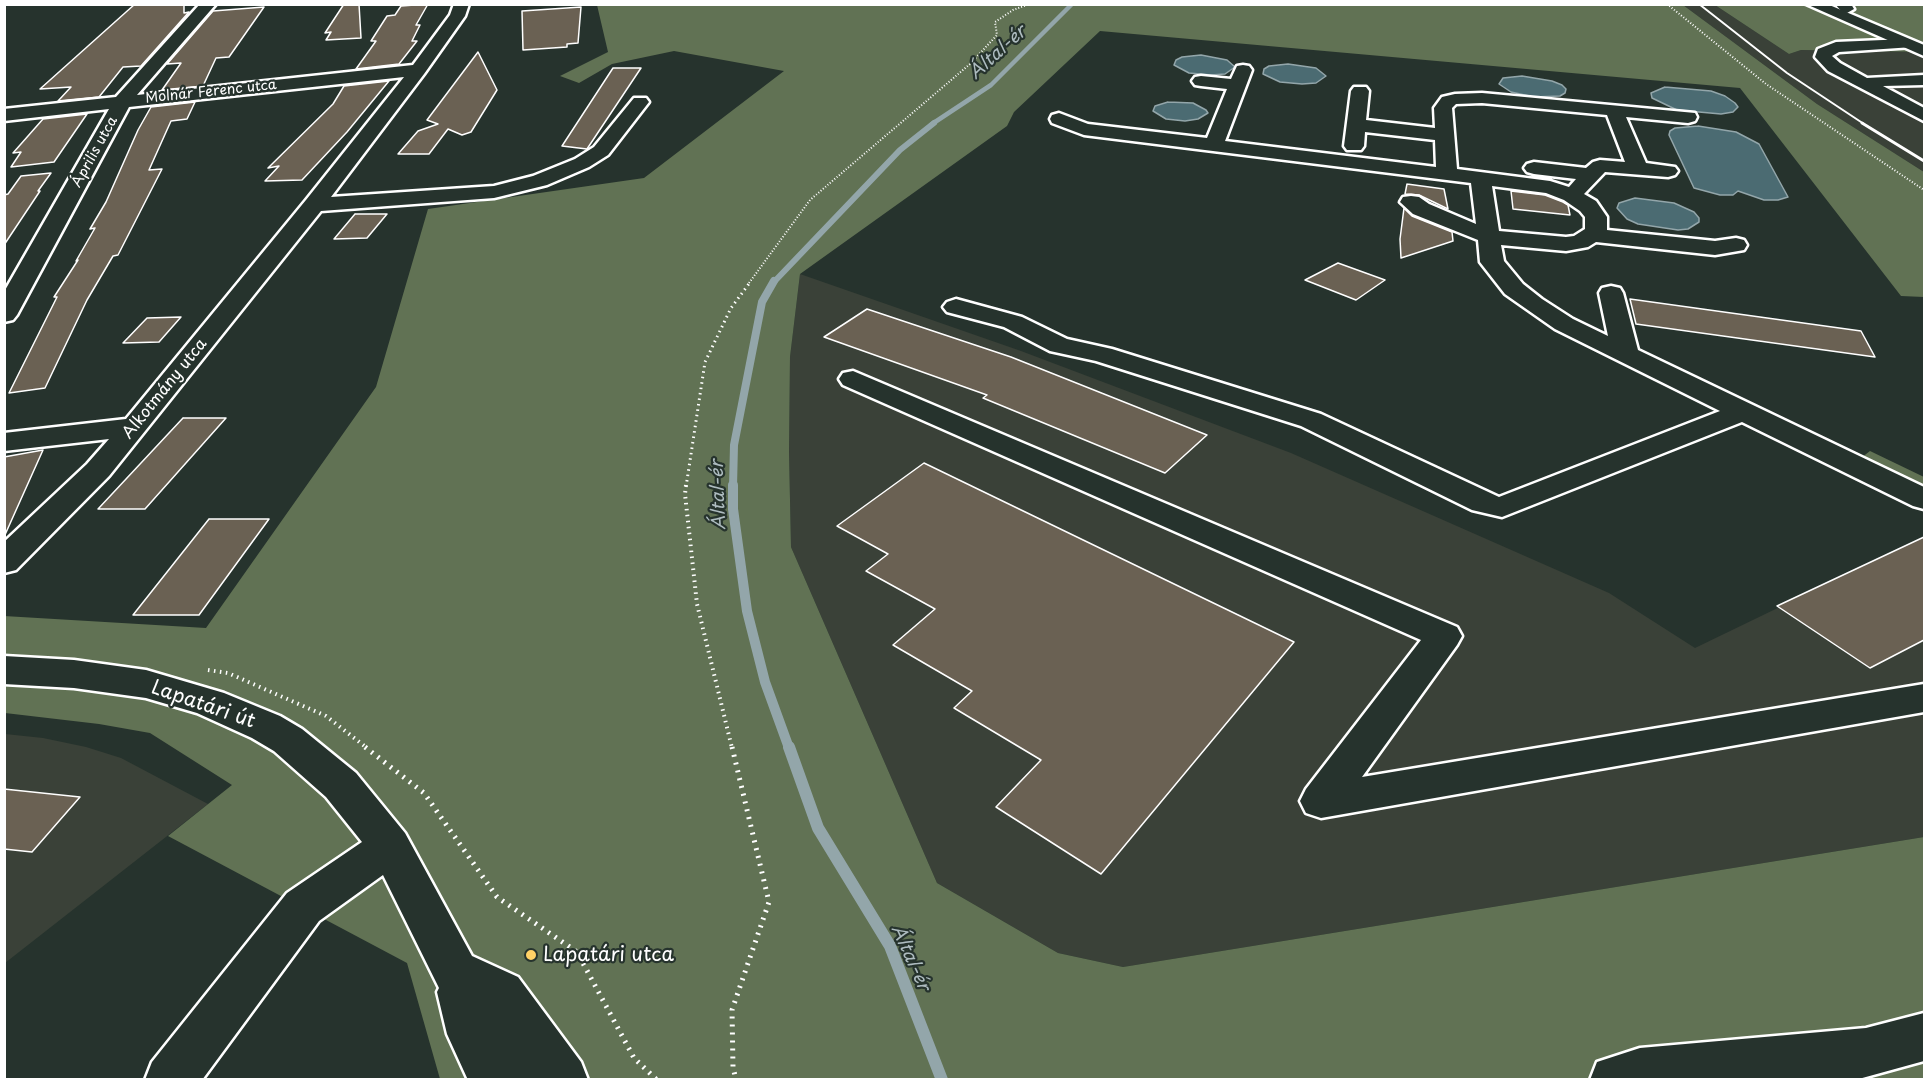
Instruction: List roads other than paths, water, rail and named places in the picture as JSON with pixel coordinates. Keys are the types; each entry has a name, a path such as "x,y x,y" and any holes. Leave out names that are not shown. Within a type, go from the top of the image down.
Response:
{"street":[{"name":"Április utca","path":"4,315 123,101 209,4"},
{"name":"Alkotmány utca","path":"4,562 98,470 135,427 314,205 418,70 457,16 462,4"},
{"path":"1813,4 1843,9 1924,42"},
{"path":"1843,9 1924,42"},
{"path":"1843,9 1865,35 1864,42 1855,46"},
{"path":"1873,20 1907,36 1924,51"},
{"path":"1907,36 1831,48 1824,52 1822,57 1834,67 1924,115"},
{"name":"Molnár Ferenc utca","path":"4,115 418,70"},
{"path":"1201,81 1240,77 1214,145"},
{"path":"1866,83 1924,80"},
{"path":"1353,162 1360,91"},
{"path":"1447,167 1443,108 1448,101 1472,97 1528,109 1614,110 1688,117"},
{"path":"314,205 483,194 540,181 571,168 601,151 614,138 640,102"},
{"path":"1614,110 1638,169"},
{"path":"1059,119 1084,129 1353,162 1591,174"},
{"path":"1356,125 1445,135"},
{"path":"1572,195 1600,166 1668,171"},
{"path":"1411,202 1421,209 1489,237 1566,244 1580,242 1596,230 1596,217 1588,206 1572,195 1540,186 1481,179 1447,167"},
{"path":"1481,179 1492,262 1514,289 1564,324 1924,499"},
{"path":"1592,235 1715,248 1736,245"},
{"path":"1611,293 1626,354"},
{"path":"956,307 1013,322 1059,345 1103,355 1311,420 1483,503 1502,507 1744,411"},
{"path":"853,380 1444,636 1321,801 1924,698"},
{"path":"4,442 135,427"},
{"name":"Lapatári út","path":"4,670 74,674 146,684 190,696 239,714 288,740 314,760 341,785 390,846 456,973 492,1022 526,1080"},
{"path":"170,1080 303,907 390,846"},
{"path":"456,973 501,993 563,1080"},
{"name":"Lapatári út","path":"456,973 472,1034 495,1080"},
{"path":"1761,1080 1924,1037"},
{"path":"1615,1080 1640,1073 1867,1052"}],"water":[{"path":"1201,55 1227,60 1235,67 1225,74 1211,75 1189,73 1174,65 1176,60 1182,57"},
{"path":"1288,64 1316,68 1326,76 1316,83 1302,84 1280,82 1263,74 1264,69 1269,66"},
{"path":"1522,76 1552,81 1562,85 1566,89 1565,93 1560,96 1534,97 1511,92 1499,84 1503,78"},
{"path":"1665,87 1711,91 1725,96 1738,107 1733,112 1721,114 1677,110 1652,98 1651,93"},
{"path":"1168,102 1193,103 1208,113 1198,119 1185,121 1166,119 1153,111 1155,106"},
{"path":"1698,126 1736,132 1759,144 1788,197 1764,200 1738,191 1733,195 1720,195 1694,188 1669,135 1670,131 1675,128"},
{"path":"1635,198 1674,203 1694,212 1699,222 1688,229 1678,230 1638,224 1627,219 1617,208 1619,203"}],"waterway":[{"name":"Által-ér","path":"932,124 991,85 1072,4"},
{"name":"Által-ér","path":"773,283 900,150 934,123"},
{"name":"Által-ér","path":"733,487 734,445 762,302 774,281"},
{"name":"Által-ér","path":"733,487 733,509 747,611 765,682 789,748"},
{"name":"Által-ér","path":"789,747 818,828 890,946 942,1080"}],"railway":[{"path":"1699,4 1787,73 1864,124"},
{"path":"1862,123 1924,161"}],"place":[{"name":"Lapatári utca","path":"531,955"}]}
